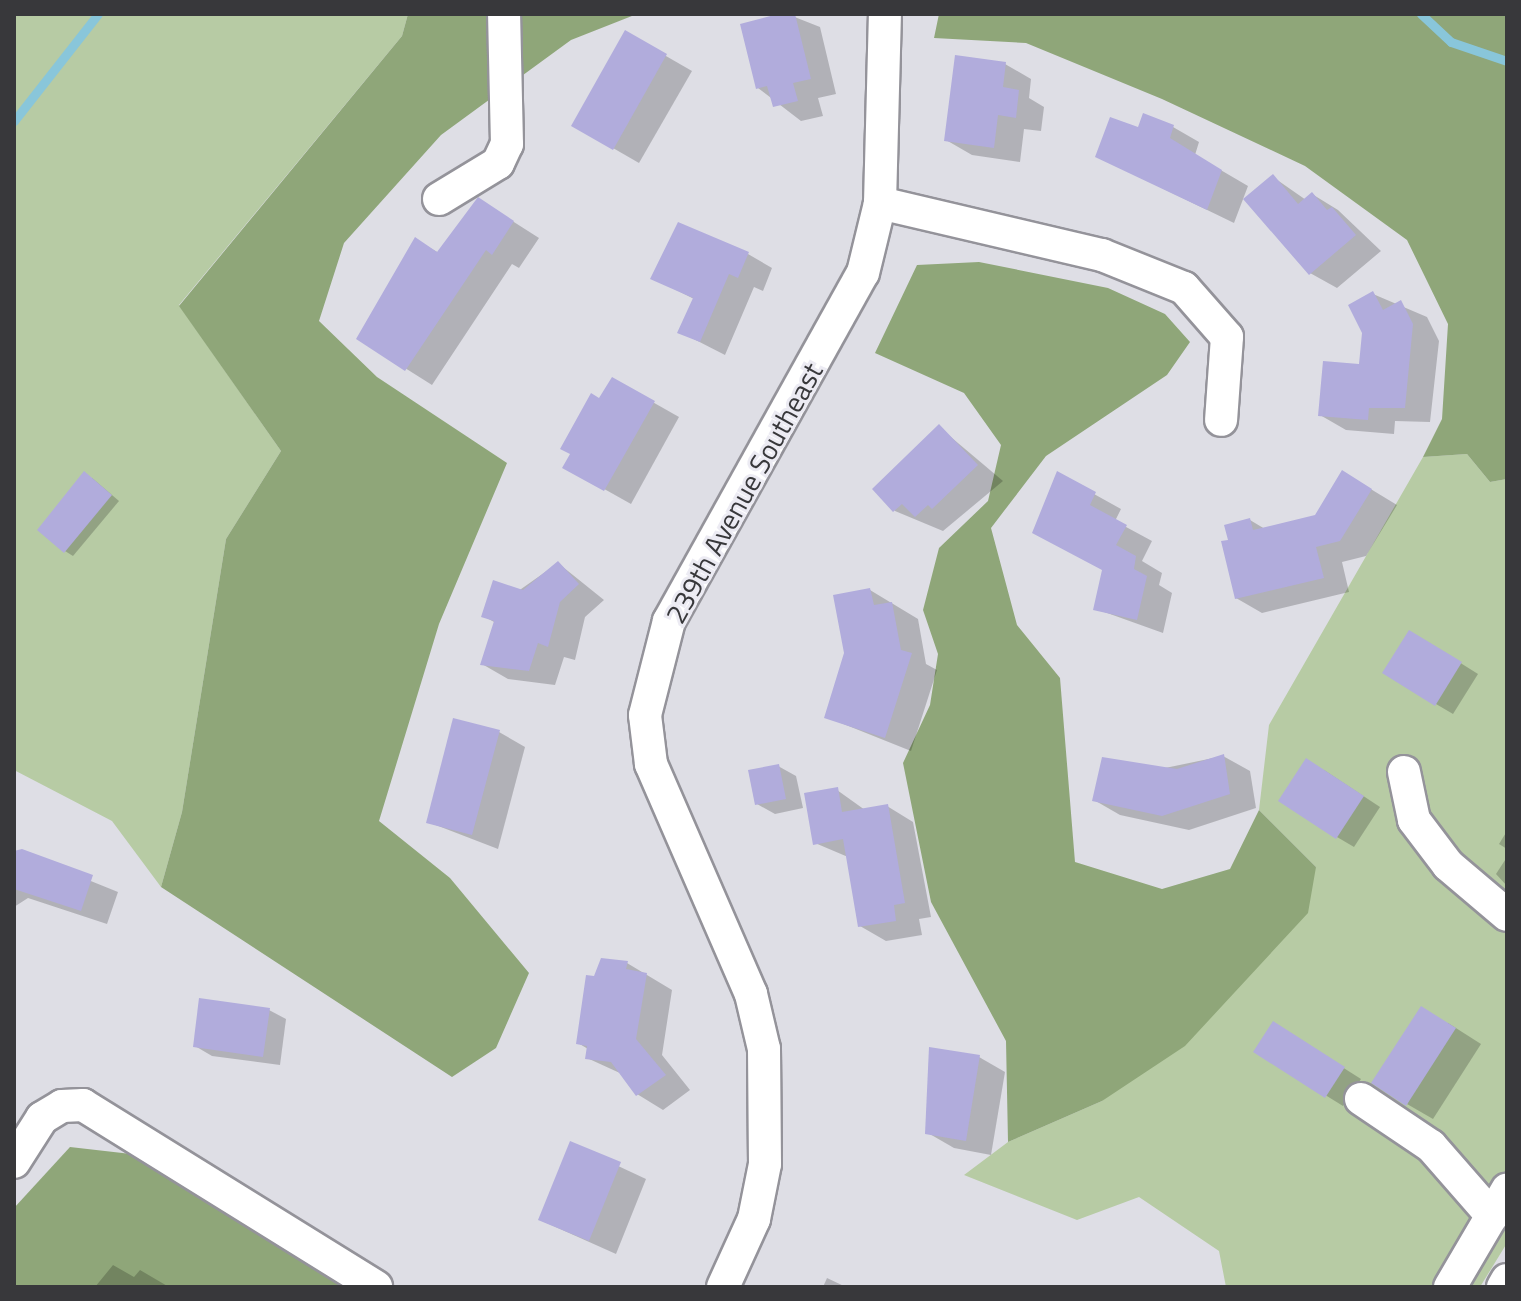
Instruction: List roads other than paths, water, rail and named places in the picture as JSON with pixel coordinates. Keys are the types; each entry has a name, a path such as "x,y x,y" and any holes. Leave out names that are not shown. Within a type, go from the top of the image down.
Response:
{"street":[{"path":"439,199 498,163 507,144 504,14"},
{"name":"239th Avenue Southeast","path":"723,1287 754,1219 765,1164 764,1049 751,994 651,764 645,715 669,621 850,304 880,203 885,14"},
{"path":"880,203 1102,255 1184,288 1204,303 1227,337 1221,420"},
{"path":"1404,772 1414,820 1448,865 1507,915"},
{"path":"1361,1099 1431,1146 1499,1203 1450,1287"},
{"path":"14,1162 42,1118 62,1106 106,1116 376,1287"},
{"path":"1503,1287 1507,1280"}],"waterway":[{"path":"14,121 98,14"},
{"path":"1421,14 1451,42 1507,61"}]}
